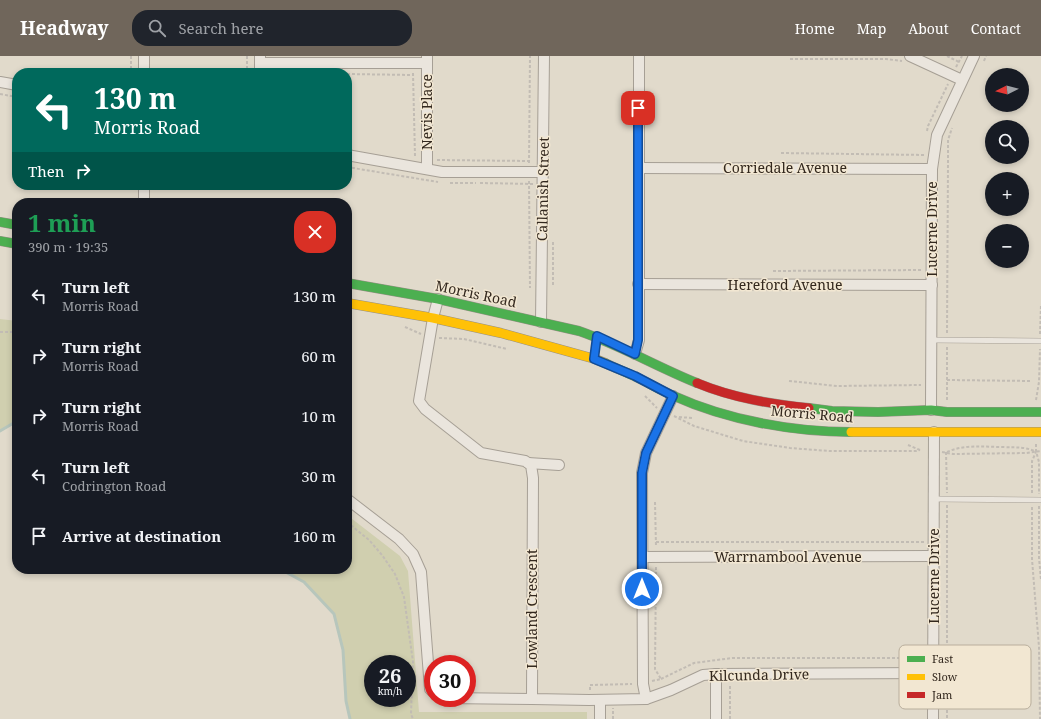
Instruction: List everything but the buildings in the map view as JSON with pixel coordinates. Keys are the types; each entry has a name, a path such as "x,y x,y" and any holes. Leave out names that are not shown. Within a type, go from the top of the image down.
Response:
{"street":[{"path":"144,56 144,68"},
{"name":"Callanish Street","path":"541,322 544,56"},
{"path":"635,354 638,340 639,56"},
{"name":"Lucerne Drive","path":"931,410 932,168 937,135 974,56"},
{"path":"909,59 962,80"},
{"path":"260,64 414,63 427,60"},
{"name":"Nevis Place","path":"427,60 427,164"},
{"path":"0,82 12,84"},
{"path":"352,156 427,164 449,172 543,172"},
{"name":"Corriedale Avenue","path":"639,168 932,168"},
{"path":"0,222 12,224"},
{"path":"0,241 12,243"},
{"name":"Morris Road","path":"352,284 438,299 578,331 596,348 635,376 673,396 727,416 762,424 825,432 1041,432"},
{"name":"Hereford Avenue","path":"638,284 932,285"},
{"path":"438,299 433,318 419,401 425,409 481,453 525,461 528,463 559,465"},
{"name":"Morris Road","path":"352,304 433,318 502,333 635,354 675,374 712,389 770,404 832,411 878,412 931,410 947,412 1041,412"},
{"path":"646,699 637,684 642,557 642,473 646,453 673,396"},
{"name":"Lucerne Drive","path":"934,432 934,645"},
{"name":"Lowland Crescent","path":"528,463 531,465 533,478 532,699"},
{"path":"352,503 399,539 412,554 421,572 427,655"},
{"name":"Warrnambool Avenue","path":"642,557 934,556"},
{"name":"Kilcunda Drive","path":"594,700 646,699 671,690 703,675 899,673"},
{"path":"716,674 716,719"},
{"path":"476,698 594,700 600,719"},
{"name":"Lucerne Drive","path":"933,709 933,719"}],"lane":[{"path":"931,340 1040,341"},
{"path":"934,499 1040,500"}],"path":[{"path":"131,56 131,68"},
{"path":"247,56 248,68"},
{"path":"947,56 959,62"},
{"path":"983,63 986,56"},
{"path":"790,58 909,59"},
{"path":"414,63 414,156 427,164 529,161"},
{"path":"352,74 414,75"},
{"path":"0,94 12,96"},
{"path":"947,412 948,140 953,127"},
{"path":"781,152 925,155"},
{"path":"772,271 924,270"},
{"path":"1036,396 1040,388 1041,306"},
{"path":"0,332 12,332"},
{"path":"445,339 464,339 512,350"},
{"path":"947,380 1031,380"},
{"path":"789,381 837,386 925,385"},
{"path":"641,392 656,407"},
{"path":"678,417 694,426 743,441 790,448 829,451 920,450"},
{"path":"946,452 973,446 1022,447 1036,451"},
{"path":"1036,451 1032,461 1032,559 1040,647 1041,719"},
{"path":"1036,451 1039,462 1039,558 1041,580"},
{"path":"946,452 953,454 1026,453 1041,451"},
{"path":"946,452 947,645"},
{"path":"655,502 655,669 661,679"},
{"path":"352,526 369,540 382,555 395,574 404,597 413,662 411,714 413,719"},
{"path":"656,542 925,542"},
{"path":"594,700 590,685 637,684 661,679 694,663 732,658 899,658"},
{"path":"730,674 730,719"},
{"path":"632,677 637,684"}],"green space":[{"path":"0,319 12,320 12,424 0,431"},
{"path":"352,519 400,556 408,571 415,655 364,655 364,707 416,707 416,674 419,712 587,712 587,719 350,719 346,701 343,650 334,614 304,582 289,574 352,574"}],"waterway":[{"path":"0,431 12,424"},
{"path":"289,574 304,582 334,614 343,650 346,701 350,719"}],"traffic: fast":[{"path":"0,222 12,224"},
{"path":"0,241 12,243"},
{"path":"352,284 438,299 579,331 697,383"},
{"path":"605,363 669,394 716,412 783,427 806,430 851,432"},
{"path":"809,408 832,411 878,412 931,410 947,412 1041,412"}],"traffic: slow":[{"path":"352,304 433,318 501,333 605,363"},
{"path":"851,432 1041,432"}],"traffic: jam":[{"path":"697,383 724,393 752,400 809,408"}],"route":[{"path":"638,108 638,340 635,354 597,336 594,359 635,376 673,396 646,453 642,473 642,589"}]}
